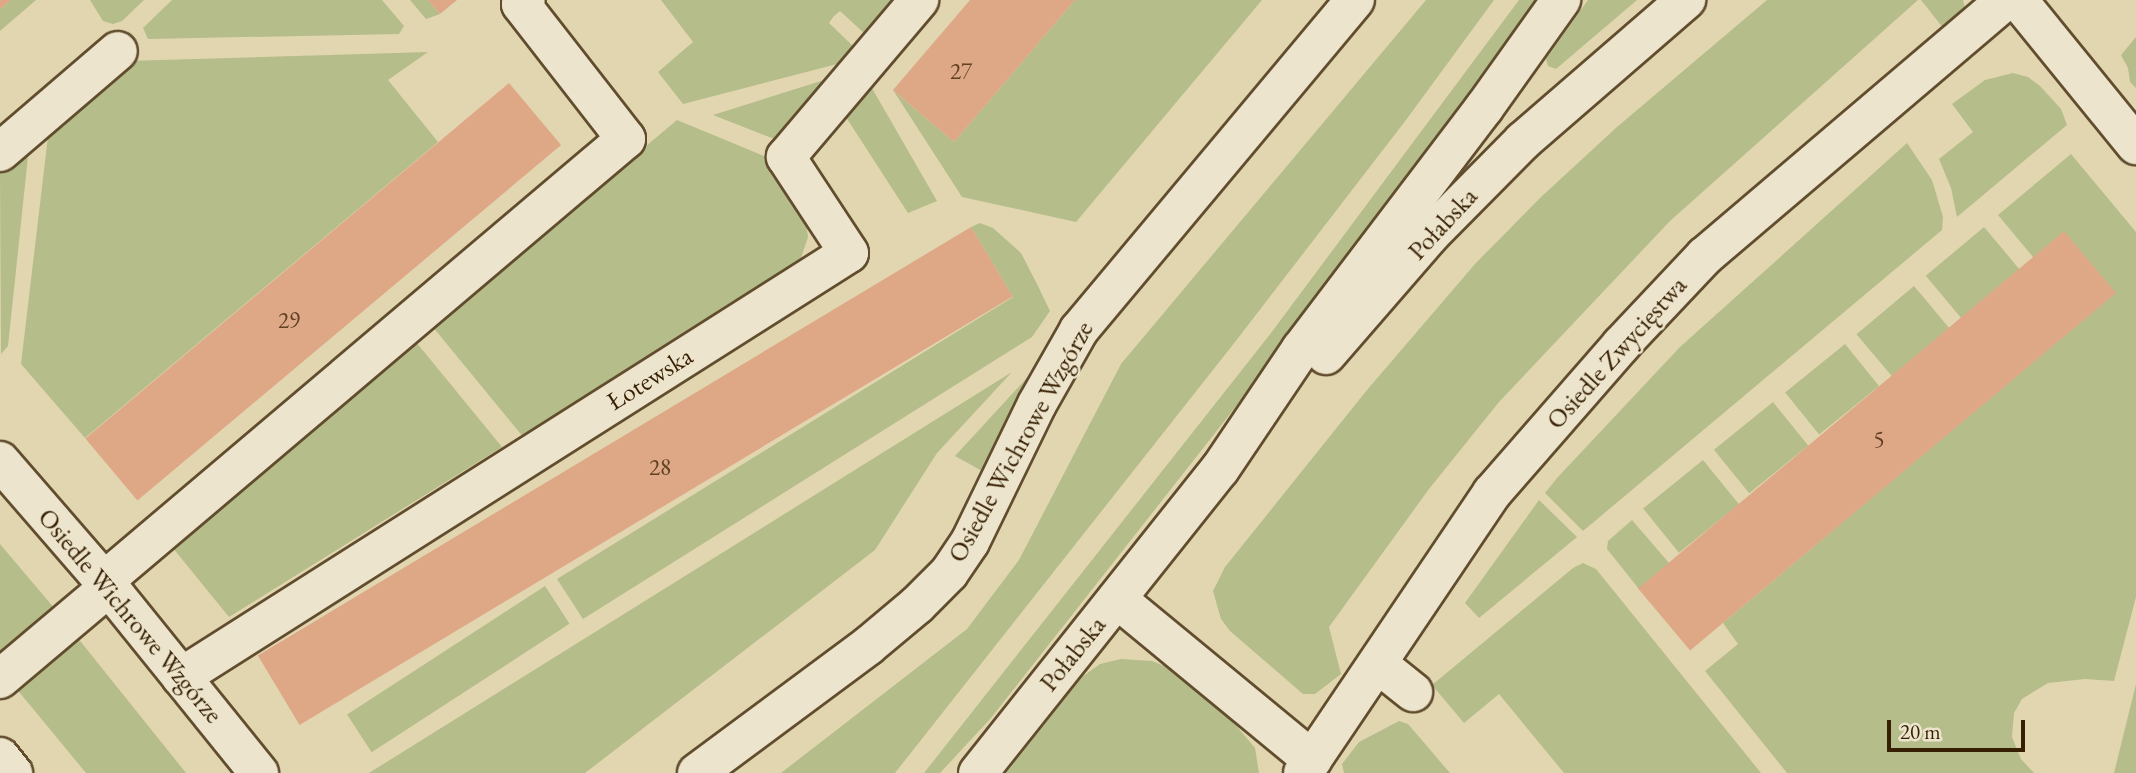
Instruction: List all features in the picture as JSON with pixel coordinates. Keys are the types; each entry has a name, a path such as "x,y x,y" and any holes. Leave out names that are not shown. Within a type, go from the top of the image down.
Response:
{"street":[{"path":"0,679 106,584 626,139 521,4 526,0"},
{"name":"Łotewska","path":"181,677 849,253 786,157 919,0"},
{"name":"Osiedle Wichrowe Wzgórze","path":"697,773 868,646 917,606 949,572 970,542 1037,404 1079,330 1355,0"},
{"name":"Połabska","path":"1220,469 1301,349 1484,108 1561,0"},
{"name":"Połabska","path":"978,773 1220,469 1318,364 1430,235 1523,141 1686,0"},
{"name":"Osiedle Zwycięstwa","path":"1307,767 1492,493 1621,345 1695,266 2006,0"},
{"path":"2018,0 2136,145"},
{"path":"0,152 118,51"},
{"name":"Osiedle Wichrowe Wzgórze","path":"0,461 106,584 259,773"},
{"path":"1116,599 1307,767"},
{"path":"1378,664 1413,692"},
{"path":"0,757 13,773"}],"green space":[{"path":"11,0 36,0 0,31 0,9"},
{"path":"90,0 144,0 122,21 113,24 103,21"},
{"path":"172,0 382,0 404,26 399,34 148,39 143,28"},
{"path":"410,0 428,0 440,14 426,19"},
{"path":"661,0 894,0 865,34 840,11 834,16 829,23 855,48 837,64 683,104 658,72 693,42"},
{"path":"1075,0 1262,0 1076,222 962,197 893,90 954,142"},
{"path":"1426,0 1494,0 1406,120 1235,342 895,773 781,773 967,629 1019,560 1121,364"},
{"path":"1519,0 1541,0 1399,199 991,718 940,773 924,773 1271,333"},
{"path":"1588,0 1637,0 1556,69 1548,66 1546,59"},
{"path":"1767,0 1918,0 1670,221 1499,402 1429,489 1329,627 1341,674 1315,694 1303,694 1230,631 1221,619 1213,591 1225,567 1367,390 1475,264 1540,198 1617,127"},
{"path":"1921,0 1963,0 1965,8 1944,29"},
{"path":"2136,37 2136,88 2130,82 2128,68 2121,55"},
{"path":"428,52 388,80 438,142 85,438 21,364 49,128 126,61"},
{"path":"2013,73 2028,77 2040,86 2061,109 2067,125 1957,217 1951,188 1939,159 1973,132 1952,104 1985,80"},
{"path":"824,80 777,140 713,115"},
{"path":"869,83 937,201 908,213 842,111"},
{"path":"677,120 771,159 805,216 808,237 801,258 781,277 524,438 432,326"},
{"path":"1907,143 1932,180 1943,217 1942,230 1583,531 1545,493 1557,478 1680,347"},
{"path":"29,147 8,346 1,354 0,172"},
{"path":"2071,154 2136,232 2136,597 2114,681 2085,679 2048,683 2022,699 2014,713 2012,737 2021,759 2034,773 1787,773 1705,671 1738,644 1723,623 2115,293 2033,257 1998,215"},
{"path":"980,223 993,228 1021,253 1050,311 1032,337 583,619 557,579 1013,297 971,227"},
{"path":"1984,227 2019,269 1961,318 1926,276"},
{"path":"1914,286 1949,328 1892,376 1857,334"},
{"path":"416,342 502,447 229,617 172,547"},
{"path":"1845,344 1879,386 1819,434 1785,392"},
{"path":"1036,368 984,472 955,456"},
{"path":"1012,372 937,453 875,550 585,773 369,773"},
{"path":"1773,402 1808,446 1749,493 1714,450"},
{"path":"1703,460 1739,504 1679,553 1643,508"},
{"path":"1539,500 1577,537 1479,618 1465,603"},
{"path":"1632,520 1669,563 1639,589 1607,549 1608,541"},
{"path":"0,544 55,609 0,655"},
{"path":"1583,563 1596,569 1761,773 1564,773 1499,694 1464,723 1432,685 1573,568"},
{"path":"545,586 570,624 372,752 347,715"},
{"path":"77,637 186,773 86,773 15,687"},
{"path":"1121,659 1152,661 1172,669 1218,704 1255,748 1259,773 1006,773 1082,677 1100,664"},
{"path":"2136,684 2136,773 2114,773"},
{"path":"1399,721 1408,724 1450,773 1344,773 1342,764 1359,742"}],"building":[{"path":"0,0 11,0 0,9"},
{"path":"428,0 457,0 440,14"},
{"path":"970,0 1075,0 954,142 893,90"},
{"path":"509,83 561,145 137,501 85,438"},
{"path":"971,227 1013,296 300,725 258,656"},
{"path":"2064,231 2116,293 1690,650 1638,588"}]}
